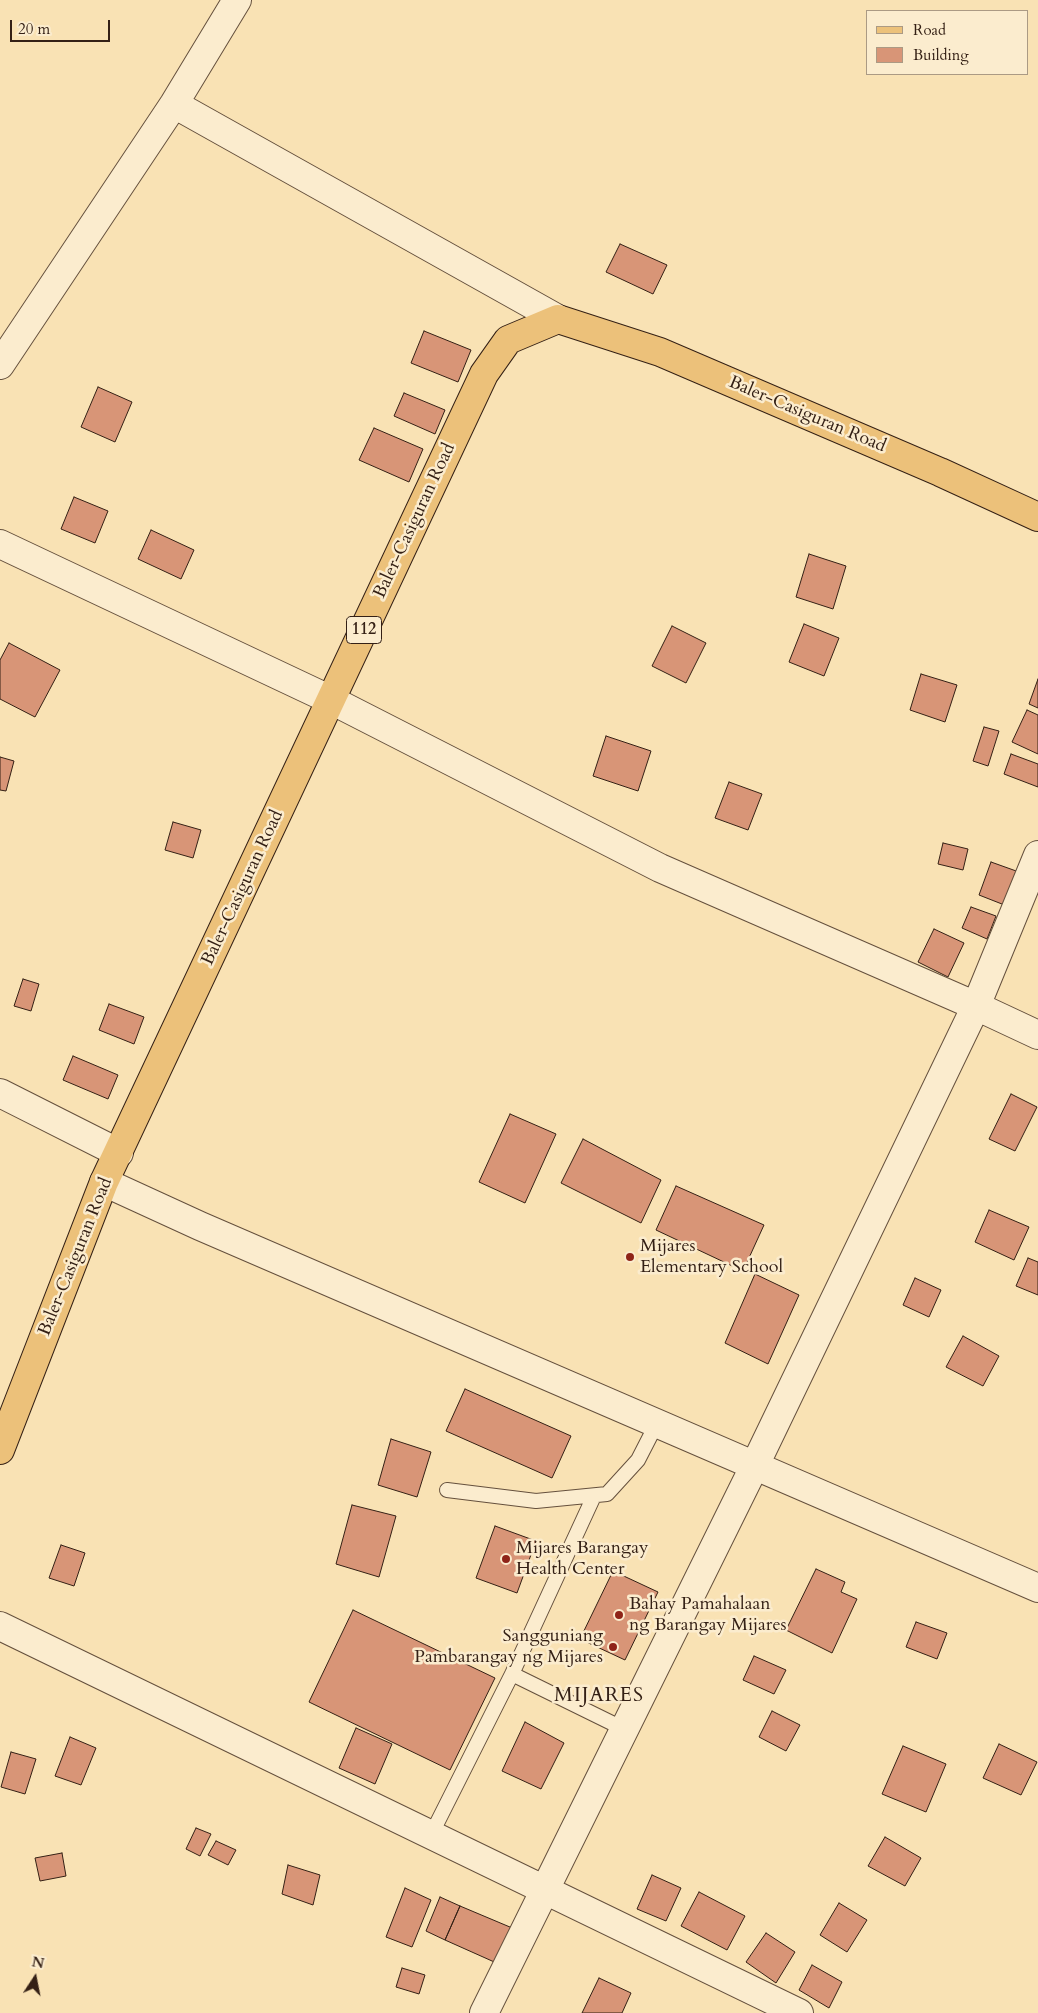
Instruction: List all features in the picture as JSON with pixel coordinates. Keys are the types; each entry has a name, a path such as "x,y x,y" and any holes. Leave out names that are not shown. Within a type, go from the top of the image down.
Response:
{"main road":[{"name":"Baler-Casiguran Road","path":"0,1450 104,1182 484,374 508,340 558,320 660,352 1038,516"}],"street":[{"path":"0,365 174,104 237,0"},
{"path":"174,104 558,320"},
{"path":"0,544 331,700 660,868 1038,1035"},
{"path":"484,2013 755,1465 976,1006 1038,855"},
{"path":"0,1094 119,1153"},
{"path":"104,1182 209,1230 1038,1588"},
{"path":"0,1626 799,2013"}],"lane":[{"path":"447,1490 536,1501 607,1494 638,1460 657,1423"},
{"path":"431,1835 512,1674 594,1496"},
{"path":"512,1674 624,1729"}],"building":[{"path":"620,244 667,265 653,294 606,272"},
{"path":"424,331 471,350 458,382 411,363"},
{"path":"98,387 132,402 115,442 81,427"},
{"path":"404,393 445,410 435,434 394,416"},
{"path":"374,428 423,449 409,482 359,460"},
{"path":"74,497 108,511 95,543 61,529"},
{"path":"151,530 194,550 181,579 138,559"},
{"path":"809,554 846,566 833,609 796,597"},
{"path":"804,624 839,638 824,676 789,662"},
{"path":"672,626 706,643 686,683 652,666"},
{"path":"9,643 60,670 35,717 0,699 0,660"},
{"path":"921,674 957,685 945,722 910,710"},
{"path":"1038,679 1038,708 1029,704"},
{"path":"1027,710 1038,715 1038,754 1012,742"},
{"path":"984,727 999,731 988,766 973,761"},
{"path":"606,736 651,751 638,791 593,776"},
{"path":"1011,754 1038,764 1038,787 1004,774"},
{"path":"0,757 14,761 6,791 0,790"},
{"path":"729,782 762,794 748,830 715,818"},
{"path":"173,822 201,830 193,858 165,850"},
{"path":"943,843 968,849 963,870 938,864"},
{"path":"991,862 1019,872 1007,906 979,895"},
{"path":"971,907 996,916 987,939 962,928"},
{"path":"934,929 964,943 948,977 918,962"},
{"path":"23,979 39,984 31,1011 14,1006"},
{"path":"109,1004 144,1017 134,1044 99,1030"},
{"path":"73,1056 118,1075 108,1099 63,1080"},
{"path":"1011,1094 1037,1107 1015,1151 989,1139"},
{"path":"510,1114 556,1134 525,1203 479,1182"},
{"path":"583,1139 661,1180 641,1223 561,1183"},
{"path":"676,1186 764,1225 743,1271 656,1230"},
{"path":"989,1210 1029,1227 1014,1260 975,1242"},
{"path":"1028,1258 1038,1262 1038,1295 1016,1286"},
{"path":"755,1274 799,1295 768,1364 725,1343"},
{"path":"915,1278 941,1290 929,1317 903,1305"},
{"path":"963,1336 999,1356 983,1386 946,1367"},
{"path":"465,1389 571,1436 552,1478 446,1431"},
{"path":"391,1439 431,1452 417,1497 378,1485"},
{"path":"352,1505 396,1516 379,1577 336,1564"},
{"name":"Mijares Barangay Health Center","path":"495,1526 536,1541 517,1593 476,1578"},
{"path":"61,1545 85,1553 74,1586 49,1578"},
{"path":"816,1569 845,1582 841,1592 857,1599 832,1653 786,1630"},
{"name":"Bahay Pamahalaan ng Barangay Mijares","path":"613,1571 658,1592 625,1660 580,1639"},
{"path":"353,1610 495,1678 450,1770 309,1702"},
{"path":"916,1622 947,1633 937,1659 906,1647"},
{"path":"754,1656 786,1670 774,1694 743,1680"},
{"path":"772,1711 800,1725 786,1751 759,1737"},
{"path":"525,1722 564,1743 541,1789 502,1771"},
{"path":"356,1728 392,1744 375,1784 339,1768"},
{"path":"70,1737 96,1748 81,1785 55,1776"},
{"path":"999,1744 1037,1762 1021,1795 983,1778"},
{"path":"903,1746 946,1764 926,1812 882,1794"},
{"path":"11,1752 36,1759 25,1794 1,1787"},
{"path":"196,1828 211,1834 200,1856 186,1849"},
{"path":"885,1837 921,1858 905,1886 868,1866"},
{"path":"216,1841 236,1850 228,1865 208,1855"},
{"path":"62,1853 66,1876 40,1881 35,1858"},
{"path":"288,1865 320,1875 313,1905 282,1894"},
{"path":"652,1875 681,1888 666,1921 637,1909"},
{"path":"405,1888 431,1900 412,1947 386,1937"},
{"path":"699,1892 745,1916 727,1950 681,1926"},
{"path":"440,1897 460,1906 445,1940 426,1931"},
{"path":"839,1903 867,1920 847,1952 820,1935"},
{"path":"460,1906 517,1930 501,1965 445,1940"},
{"path":"766,1933 795,1952 776,1983 746,1962"},
{"path":"812,1965 842,1982 829,2008 799,1990"},
{"path":"402,1968 425,1975 419,1994 396,1987"},
{"path":"599,1978 631,1993 622,2013 582,2013"}],"place":[{"name":"Mijares Elementary School","path":"630,1257"},
{"name":"Mijares Barangay Health Center","path":"506,1559"},
{"name":"Bahay Pamahalaan ng Barangay Mijares","path":"619,1615"},
{"name":"Sangguniang Pambarangay ng Mijares","path":"613,1647"}],"district":[{"name":"MIJARES","path":"599,1696"}]}
